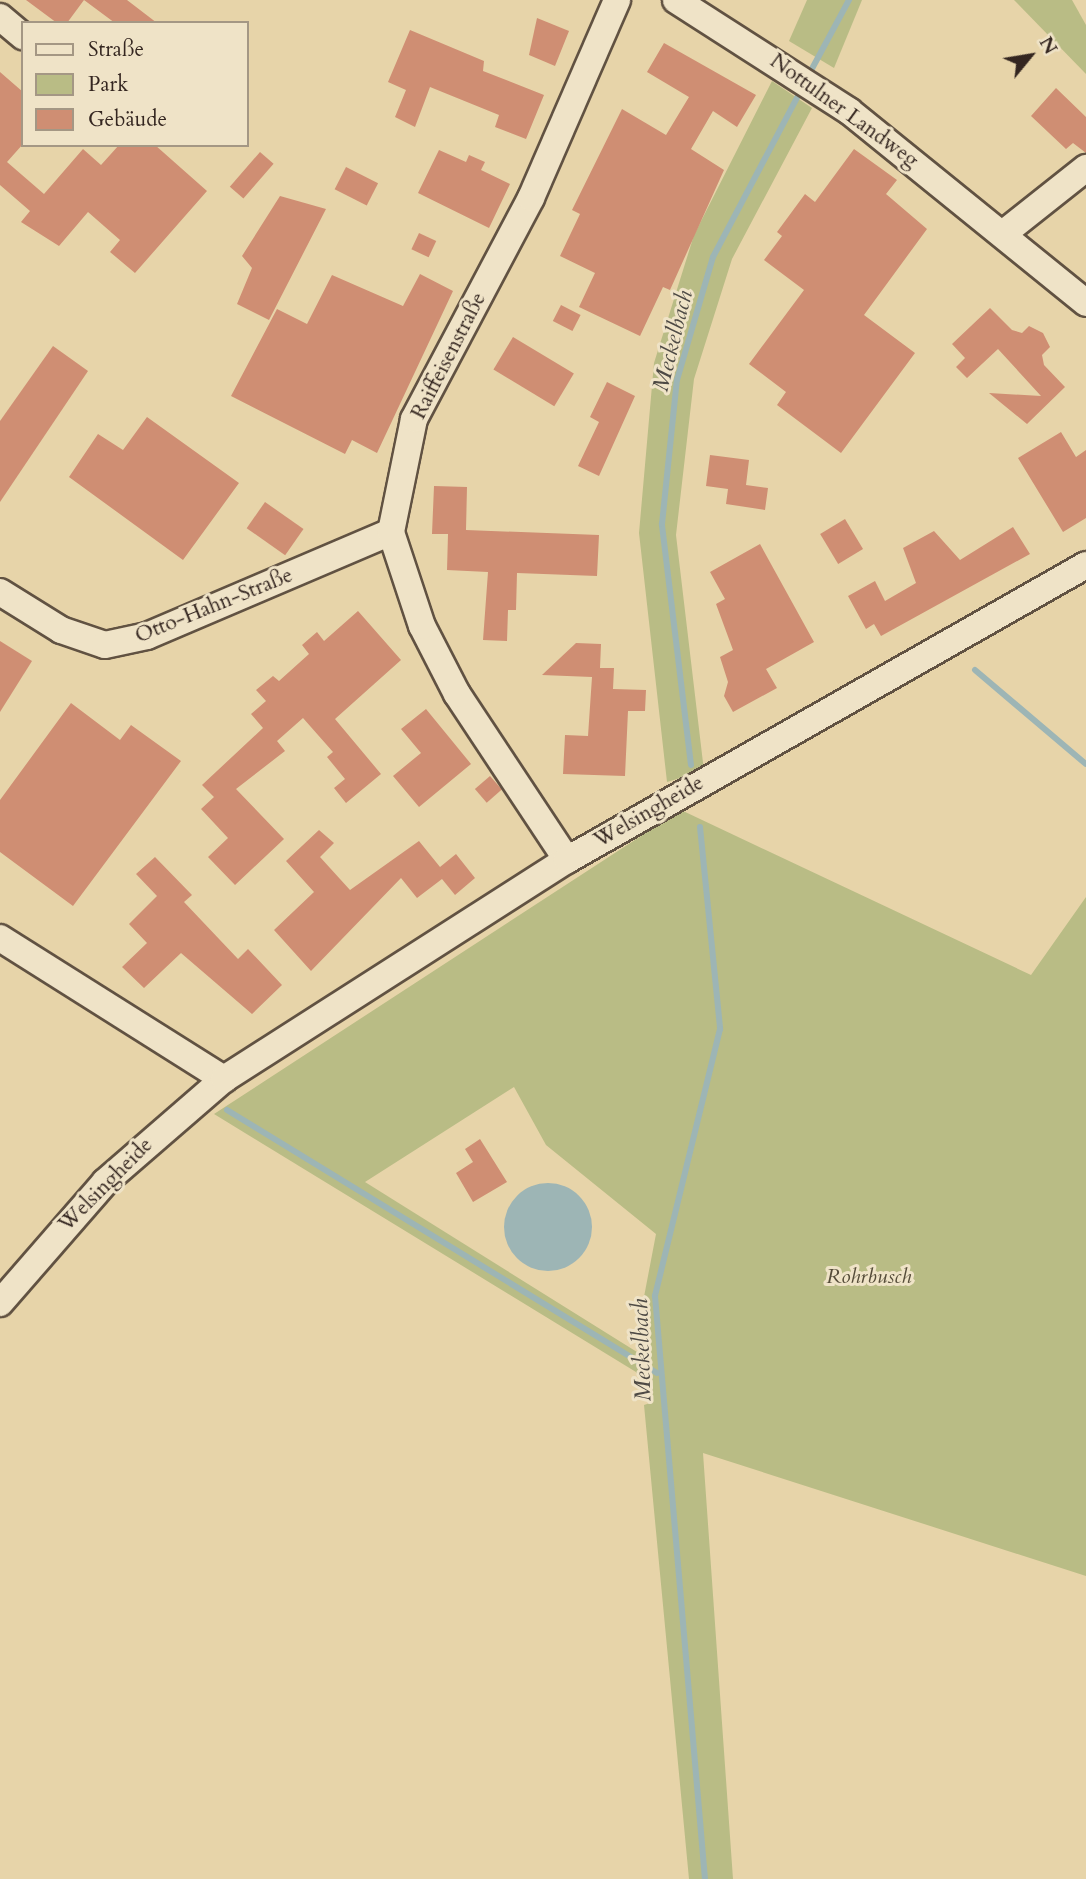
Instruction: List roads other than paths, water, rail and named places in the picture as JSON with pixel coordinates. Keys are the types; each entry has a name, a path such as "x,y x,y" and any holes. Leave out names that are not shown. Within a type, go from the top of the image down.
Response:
{"street":[{"name":"Raiffeisenstraße","path":"567,860 457,694 422,626 391,532 414,419 531,198 617,0"},
{"name":"Nottulner Landweg","path":"676,0 821,91 1004,233 1086,303"},
{"path":"0,17 21,34"},
{"path":"1004,233 1086,168"},
{"name":"Otto-Hahn-Straße","path":"0,592 61,630 105,645 147,636 391,532"},
{"name":"Welsingheide","path":"0,1303 105,1182 224,1079 567,860 1086,565"},
{"path":"0,938 224,1079"}],"water":[{"path":"548,1183 573,1190 585,1202 592,1227 585,1252 573,1264 548,1271 523,1264 511,1252 504,1227 511,1202 523,1190"}],"waterway":[{"name":"Meckelbach","path":"807,78 849,0"},
{"name":"Meckelbach","path":"691,765 662,524 677,380 713,257 802,88"},
{"path":"975,670 1086,764"},
{"name":"Meckelbach","path":"700,827 720,1029 655,1296 705,1879"},
{"path":"227,1110 657,1373"}],"park label":[{"name":"Rohrbusch","path":"869,1277"}]}
